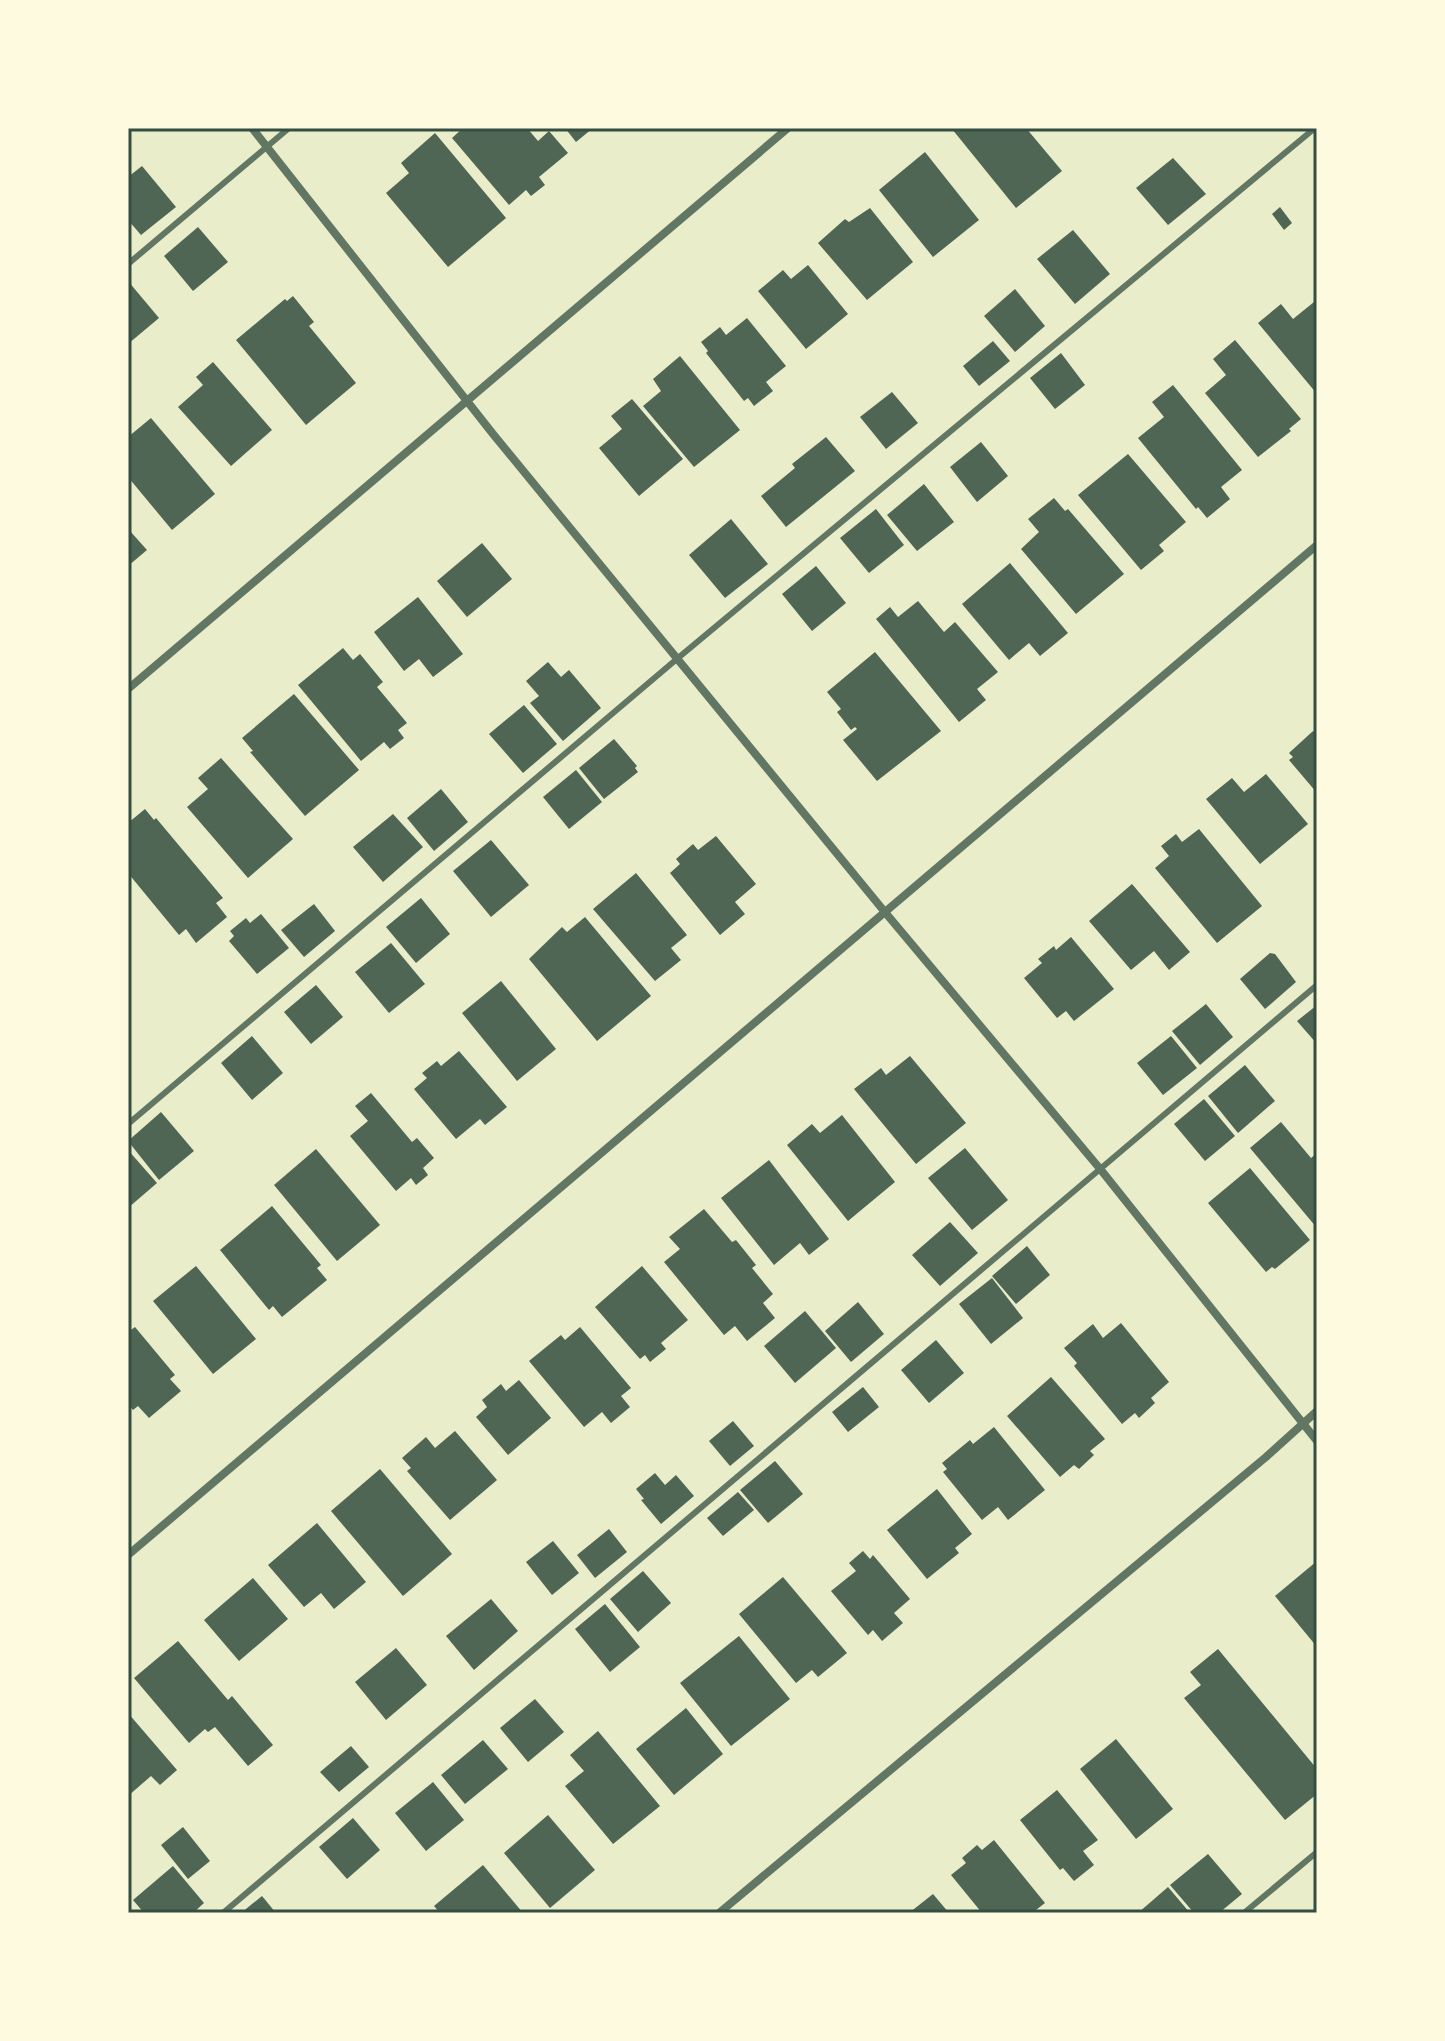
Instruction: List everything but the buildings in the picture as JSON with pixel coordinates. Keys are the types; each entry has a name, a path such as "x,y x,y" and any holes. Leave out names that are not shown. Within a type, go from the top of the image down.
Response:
{"street":[{"path":"252,128 466,402 1101,1170 1317,1441"},
{"path":"128,689 788,128"},
{"path":"128,1555 1317,545"},
{"path":"719,1913 1266,1457 1317,1411"}],"lane":[{"path":"128,264 289,128"},
{"path":"128,1124 678,658 1315,128"},
{"path":"223,1913 1317,985"},
{"path":"1244,1913 1317,1852"}]}
